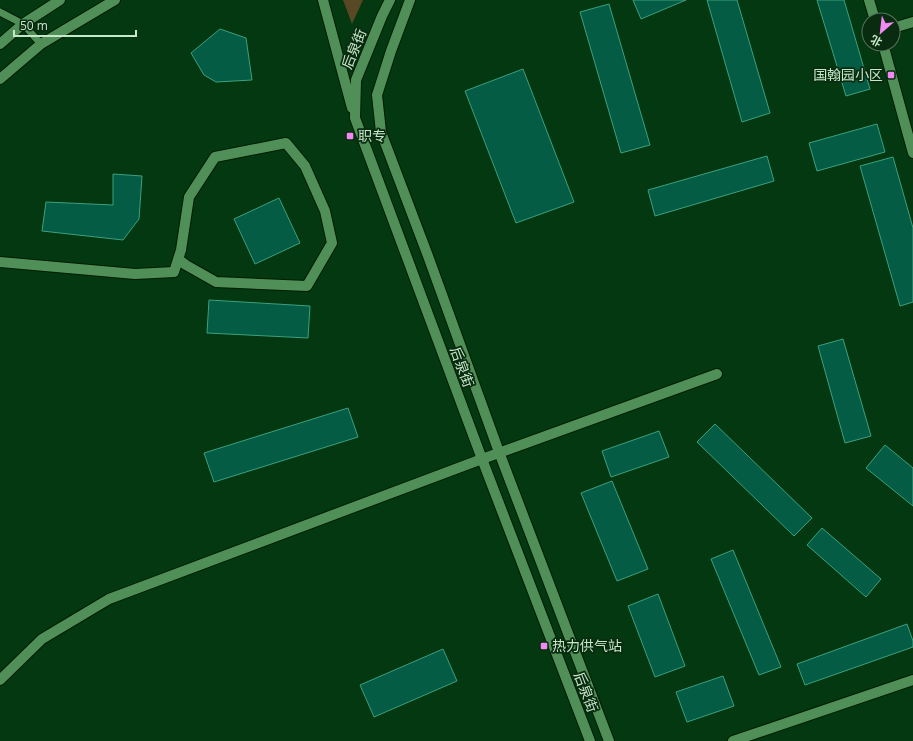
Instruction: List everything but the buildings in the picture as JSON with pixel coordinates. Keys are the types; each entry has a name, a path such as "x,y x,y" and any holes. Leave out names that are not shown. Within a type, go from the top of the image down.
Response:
{"street":[{"path":"0,44 23,24 60,0"},
{"path":"0,79 41,44 115,0"},
{"path":"323,0 354,118"},
{"name":"后泉街","path":"390,0 356,80 354,118 590,741"},
{"name":"后泉街","path":"410,0 391,51 377,95 381,132 431,263 499,452 609,741"},
{"path":"869,0 873,12"},
{"path":"901,26 913,22"},
{"path":"885,52 913,153"},
{"path":"0,262 135,274 174,272 178,259 181,250 189,197 215,157 286,143 304,166 325,211 332,243 307,286 216,282 178,259"},
{"path":"0,680 42,639 109,599 499,452 716,374"},
{"path":"733,741 913,680"}],"lane":[{"path":"0,12 23,24 41,44"}],"shaded area":[{"path":"343,0 363,0 352,24"}],"place":[{"name":"国翰园小区","path":"891,75"},
{"name":"职专","path":"350,136"},
{"name":"热力供气站","path":"544,646"}]}
